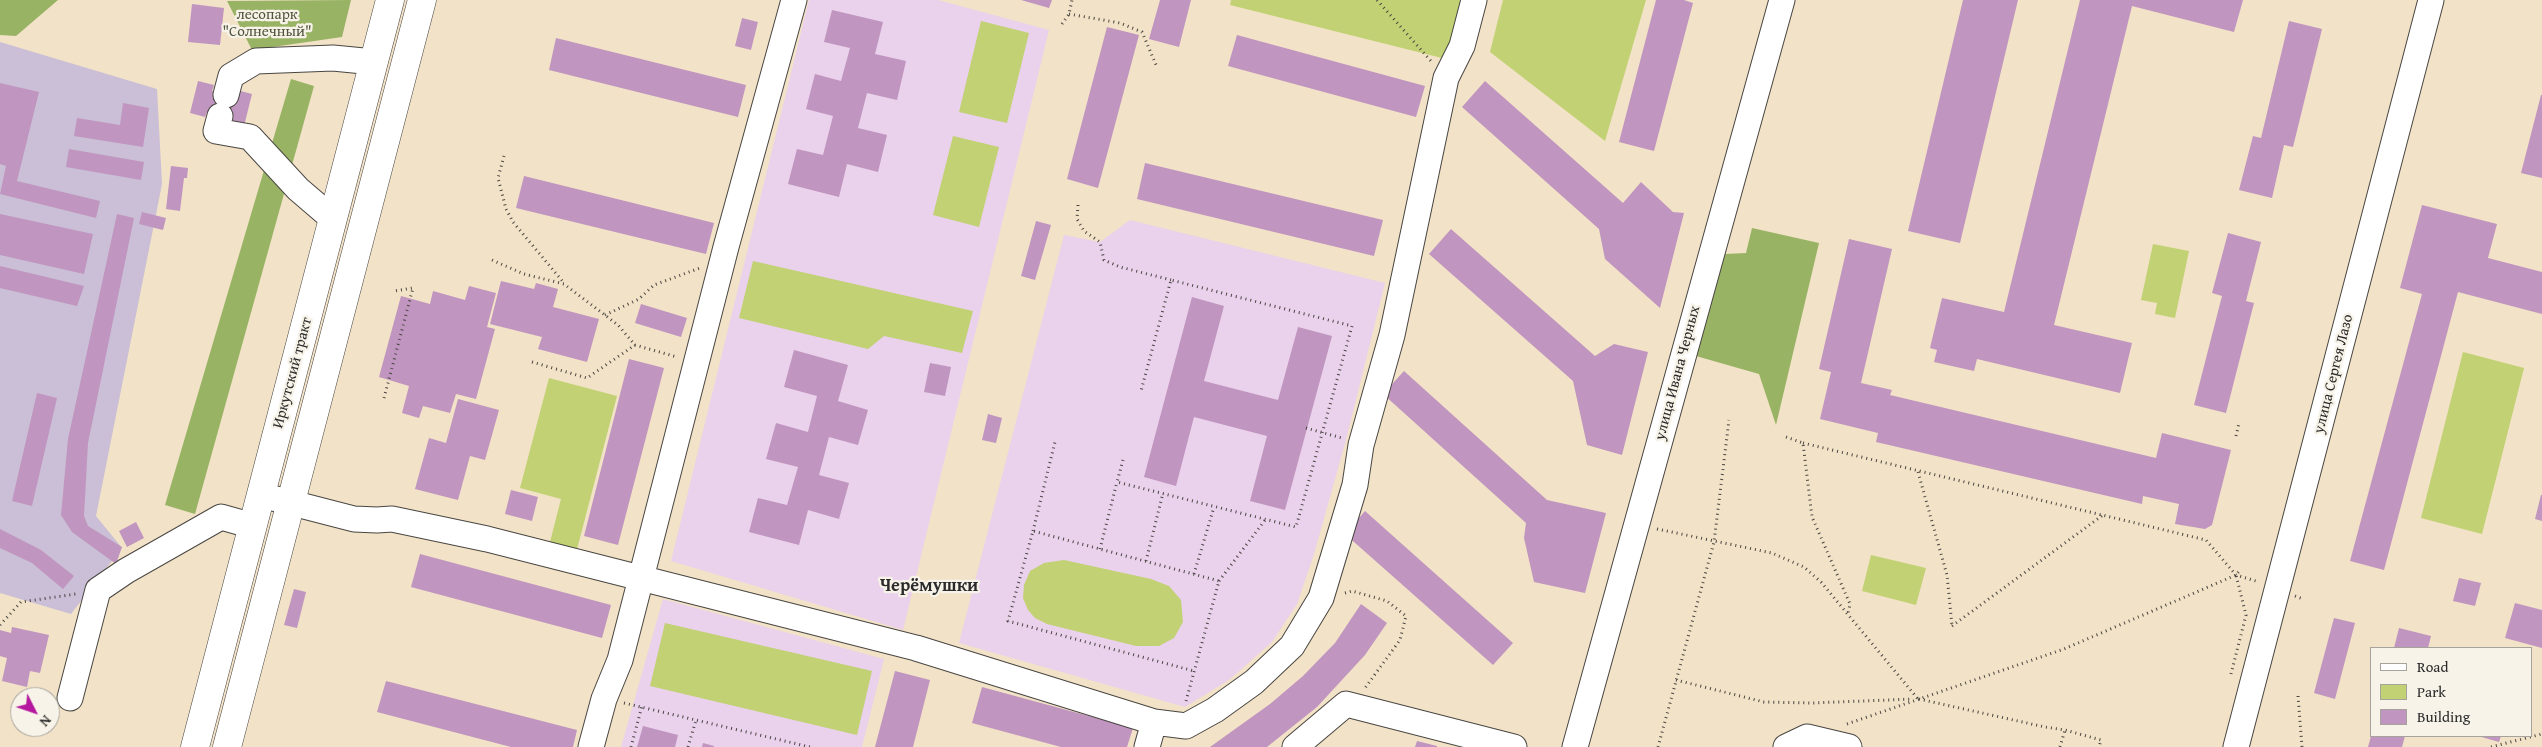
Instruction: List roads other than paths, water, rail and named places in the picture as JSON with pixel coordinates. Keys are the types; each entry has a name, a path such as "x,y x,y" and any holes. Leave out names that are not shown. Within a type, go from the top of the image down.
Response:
{"main road":[{"name":"Иркутский тракт","path":"195,747 390,0"},
{"name":"Иркутский тракт","path":"227,747 422,0"}],"street":[{"path":"591,747 604,699 620,660 726,247 794,0"},
{"path":"261,495 354,519 377,520 392,518 487,539 916,648 1154,722 1186,726 1216,710 1254,682 1292,646 1320,598 1355,484 1361,444 1392,335 1446,78 1462,46 1474,0"},
{"name":"улица Ивана Черных","path":"1575,747 1782,0"},
{"name":"улица Сергея Лазо","path":"2236,747 2431,0"},
{"path":"333,219 298,189 250,138 216,131 231,76 256,61 334,58 374,62"},
{"path":"70,698 98,590 126,571 221,517 253,526"},
{"path":"1295,747 1346,704 1514,747"},
{"path":"1147,747 1154,722"},
{"path":"1786,747 1807,737 1846,736"}],"district":[{"name":"Черёмушки","path":"929,586"}],"park label":[{"name":"лесопарк \"Солнечный\"","path":"267,24"}]}
